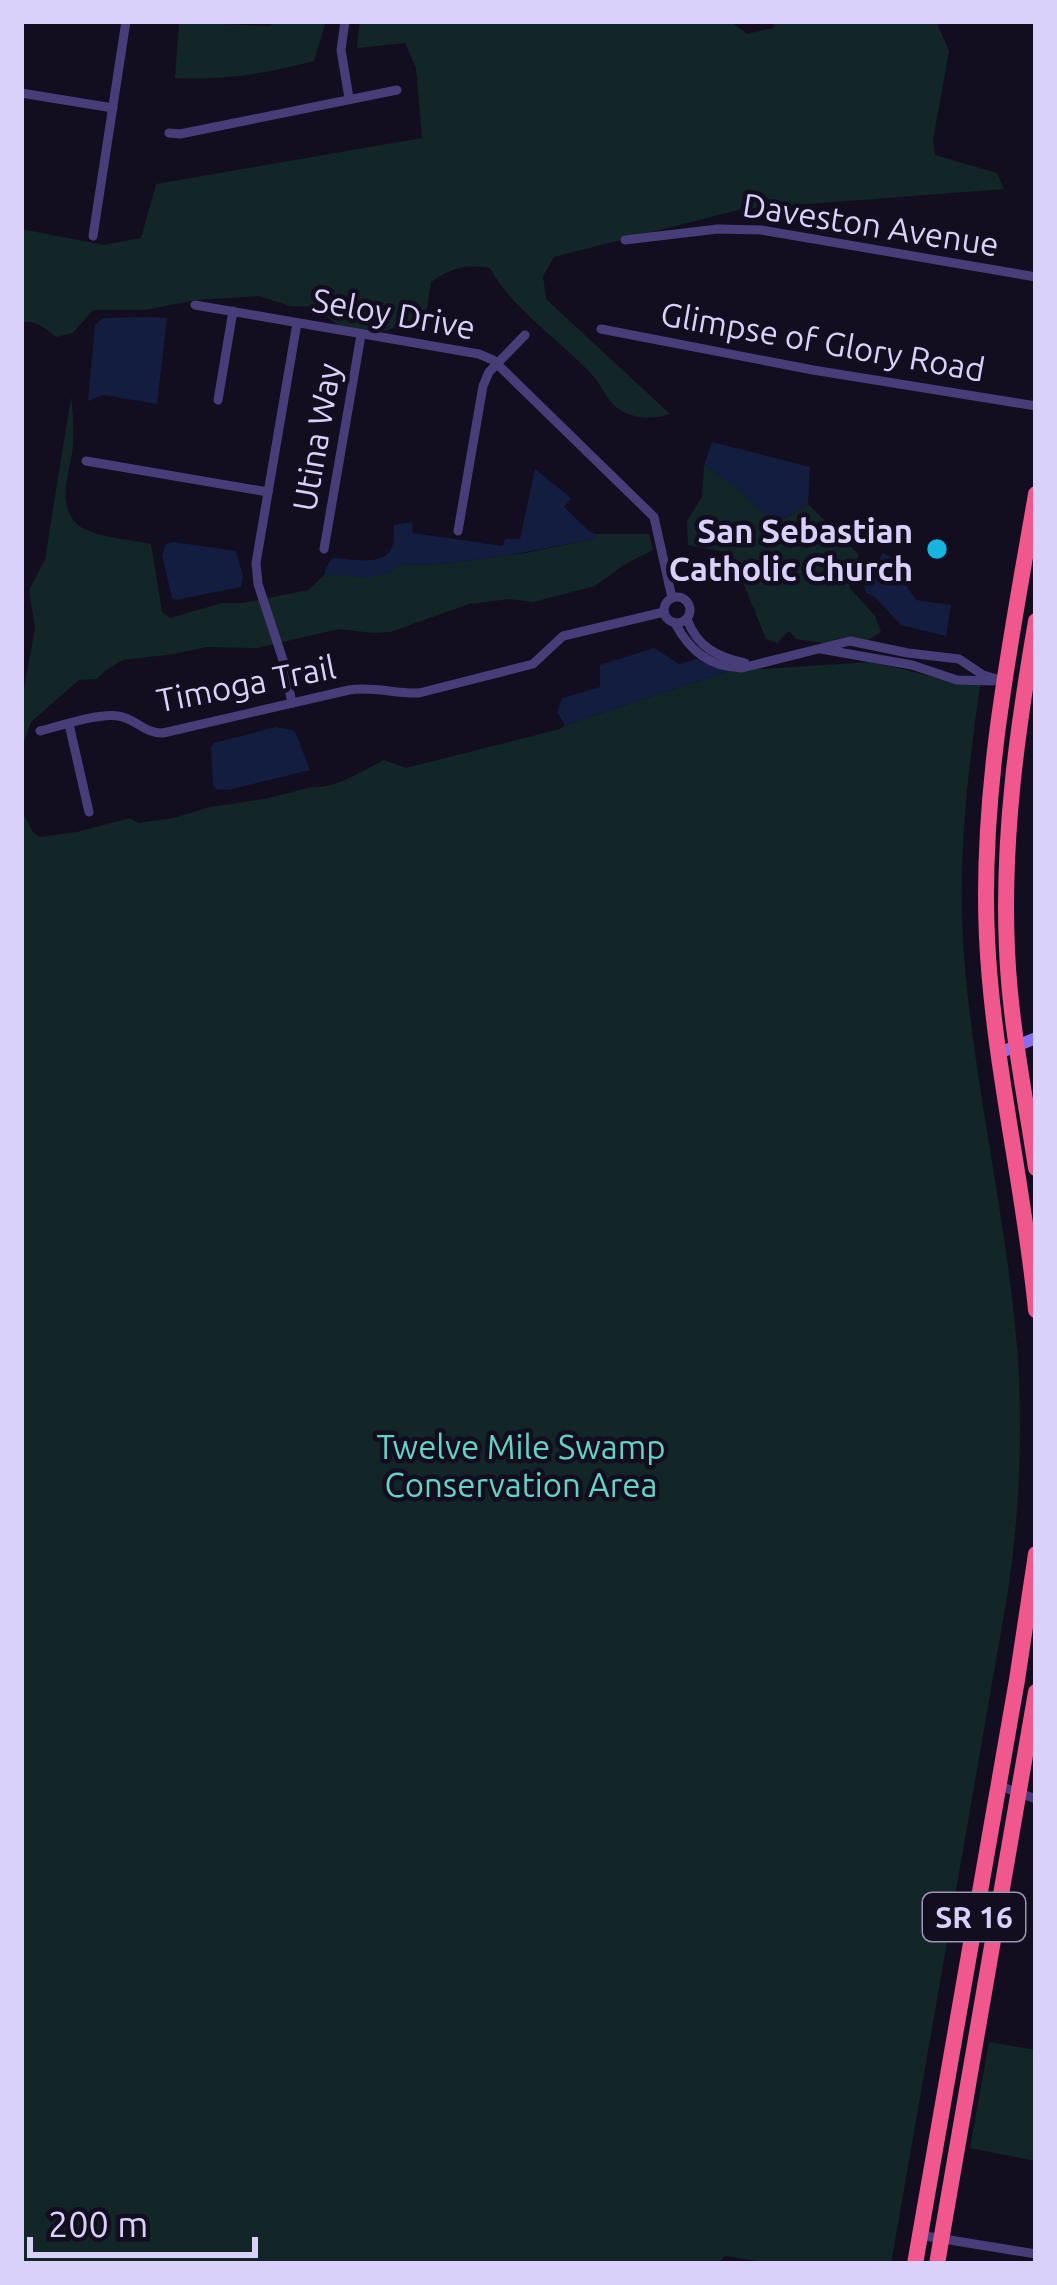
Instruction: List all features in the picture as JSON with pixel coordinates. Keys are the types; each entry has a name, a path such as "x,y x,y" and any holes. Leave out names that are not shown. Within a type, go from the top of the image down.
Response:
{"highway":[{"path":"1036,494 1004,681 986,839 987,938 1036,1168"},
{"path":"1036,622 1009,798 1007,951 1008,1050 1036,1310"},
{"path":"1004,681 1017,692 1009,798"},
{"name":"SR 16","path":"915,2264 1035,1565"},
{"name":"SR 16","path":"937,2264 1028,1795 1036,1692"}],"main road":[{"path":"1008,1050 1036,1038"}],"street":[{"path":"93,236 126,21"},
{"path":"345,21 340,50 349,98"},
{"path":"169,133 397,90"},
{"path":"21,93 113,109"},
{"name":"Daveston Avenue","path":"626,240 718,229 761,230 1036,277"},
{"name":"Seloy Drive","path":"195,304 479,354 496,363 654,517 672,598 688,602 690,611 681,621"},
{"path":"218,400 233,311"},
{"path":"292,703 256,563 297,323"},
{"name":"Glimpse of Glory Road","path":"601,329 1036,406"},
{"path":"458,531 483,386 496,363 525,334"},
{"name":"Utina Way","path":"324,549 362,335"},
{"path":"86,461 268,492"},
{"path":"664,612 672,598"},
{"name":"Seloy Drive","path":"664,612 668,619 681,621 706,649 739,662 757,664 860,641 959,659 983,675 1004,681"},
{"name":"Timoga Trail","path":"40,731 112,715 163,733 365,687 419,692 522,668 541,658 562,636 664,612"},
{"name":"Seloy Drive","path":"816,648 912,665 957,680 1004,681"},
{"path":"941,676 949,657"},
{"path":"69,724 89,812"},
{"path":"997,1785 1028,1795"},
{"path":"919,2235 1036,2254"}],"green space":[{"path":"275,21 326,21 314,61 245,75 175,78 179,22 270,26"},
{"path":"360,21 730,21 747,34 773,28 774,21 936,21 949,51 933,140 935,155 997,173 1004,189 742,209 554,257 543,276 546,299 670,414 656,417 635,416 616,407 581,363 512,298 490,268 465,267 445,273 431,282 426,314 388,330 365,333 342,329 316,307 290,306 259,296 196,300 145,310 93,310 73,333 56,337 35,323 21,323 21,229 104,245 141,238 156,184 422,138 416,68 405,43 357,48"},
{"path":"71,397 73,444 66,496 71,516 93,532 151,544 162,612 170,618 222,603 309,590 325,574 385,574 400,565 526,553 594,539 596,534 649,534 653,550 595,586 533,602 509,599 469,604 390,632 339,629 257,648 206,647 123,660 96,679 79,680 31,722 21,749 21,705 35,628 29,590 45,560"},
{"path":"704,465 784,519 808,504 859,555 849,587 875,616 881,632 863,643 844,638 829,644 796,639 789,631 777,643 766,639 736,565 725,552 688,545 687,521 702,497"},
{"name":"Twelve Mile Swamp Conservation Area","path":"871,662 980,685 965,813 963,941 1013,1307 1020,1420 1007,1597 891,2264 777,2264 725,2256 717,2264 25,2264 21,2258 21,810 39,837 130,818 138,823 174,818 330,785 384,760 406,768 560,729 729,671"},
{"path":"989,2042 1036,2050 1036,2161 970,2148"}],"water":[{"path":"103,318 167,318 157,404 103,395 88,401 95,325"},
{"path":"712,442 810,467 808,504 784,519 762,513 704,465"},
{"path":"535,469 571,498 564,507 596,534 595,539 504,556 400,565 364,578 325,574 332,558 374,560 388,554 394,525 412,522 413,533 503,546 505,539 520,539"},
{"path":"166,544 236,551 241,587 172,598 162,555"},
{"path":"883,553 901,562 903,581 916,600 951,605 946,636 901,625 866,593 864,585"},
{"path":"654,648 679,664 696,659 729,671 565,725 557,712 562,698 600,687 600,665"},
{"path":"276,727 295,731 310,770 216,789 214,743"}],"place":[{"name":"San Sebastian Catholic Church","path":"937,549"}]}
